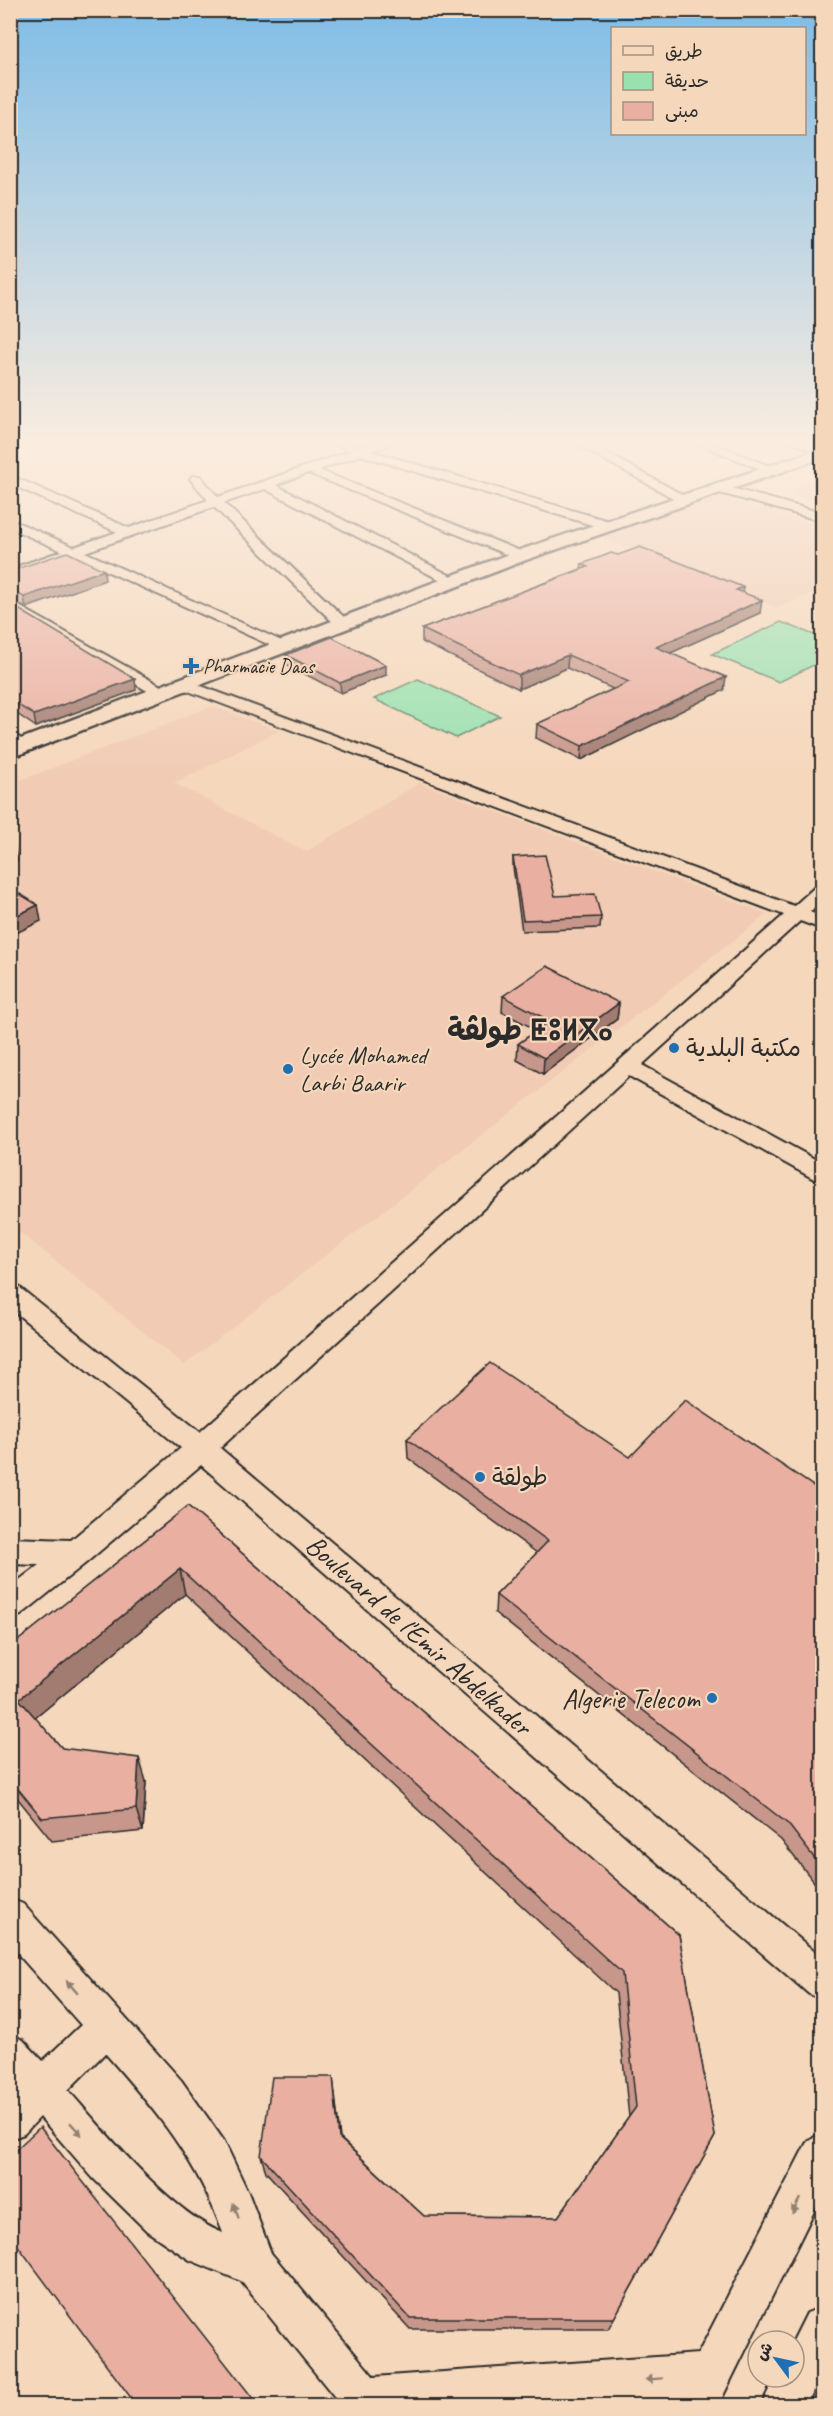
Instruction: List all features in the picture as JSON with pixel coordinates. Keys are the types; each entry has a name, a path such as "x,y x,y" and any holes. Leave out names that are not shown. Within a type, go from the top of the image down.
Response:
{"street":[{"path":"10,574 74,553 281,646"},
{"path":"269,553 342,623"},
{"path":"396,553 452,582"},
{"path":"512,553 520,556"},
{"path":"14,745 184,685 529,553"},
{"path":"10,605 162,693"},
{"path":"184,685 822,923"},
{"path":"10,1605 77,1553 201,1448 822,891"},
{"path":"627,1066 822,1173"},
{"name":"Boulevard de l'Emir Abdelkader","path":"10,1294 201,1448 822,1981"},
{"path":"10,1551 77,1553"},
{"path":"10,1917 167,2094 210,2155 234,2206 255,2266 367,2402 703,2390 822,2154"},
{"path":"10,2120 106,2026"},
{"path":"10,2053 107,2164 161,2217 204,2246 255,2266"},
{"path":"783,2406 822,2328"}],"shaded area":[{"path":"640,553 822,553 822,590 778,608"},
{"name":"Lycée Mohamed Larbi Baarir","path":"212,706 279,731 174,783 306,852 420,783 767,914 184,1365 11,1225 11,784"}],"green space":[{"path":"781,622 822,638 822,661 779,682 712,654"},
{"path":"418,679 500,716 456,738 374,699"}],"building":[{"path":"65,553 104,570 24,597 10,590 10,571"},
{"path":"611,553 618,555 624,553 655,553 743,587 736,590 762,600 656,647 726,677 582,746 537,724 629,682 568,655 519,675 422,629 588,567 582,564"},
{"path":"10,604 135,679 34,715 10,700"},
{"path":"332,637 386,665 340,683 286,655"},
{"path":"545,855 555,896 595,894 601,917 523,920 513,857"},
{"path":"10,888 38,905 10,919"},
{"path":"547,966 619,1003 544,1058 518,1044 550,1021 503,996"},
{"name":"Algerie Telecom","path":"490,1363 630,1457 685,1400 822,1492 822,1868 788,1824 496,1595 548,1541 407,1439"},
{"path":"188,1506 679,1935 715,2136 614,2318 410,2318 261,2156 272,2077 333,2077 339,2138 424,2216 558,2217 636,2107 622,1973 180,1569 19,1699 62,1748 139,1758 136,1809 42,1818 10,1779 10,1647"},
{"path":"40,2127 259,2406 137,2406 10,2235 10,2155"}],"place":[{"name":"Pharmacie Daas","path":"191,666"},
{"name":"مكتبة البلدية","path":"674,1048"},
{"name":"Lycée Mohamed Larbi Baarir","path":"288,1069"},
{"name":"طولقة","path":"480,1477"},
{"name":"Algerie Telecom","path":"712,1698"}],"district":[{"name":"طولڤة ⵟⵓⵍⴳⴰ","path":"530,1030"}]}
